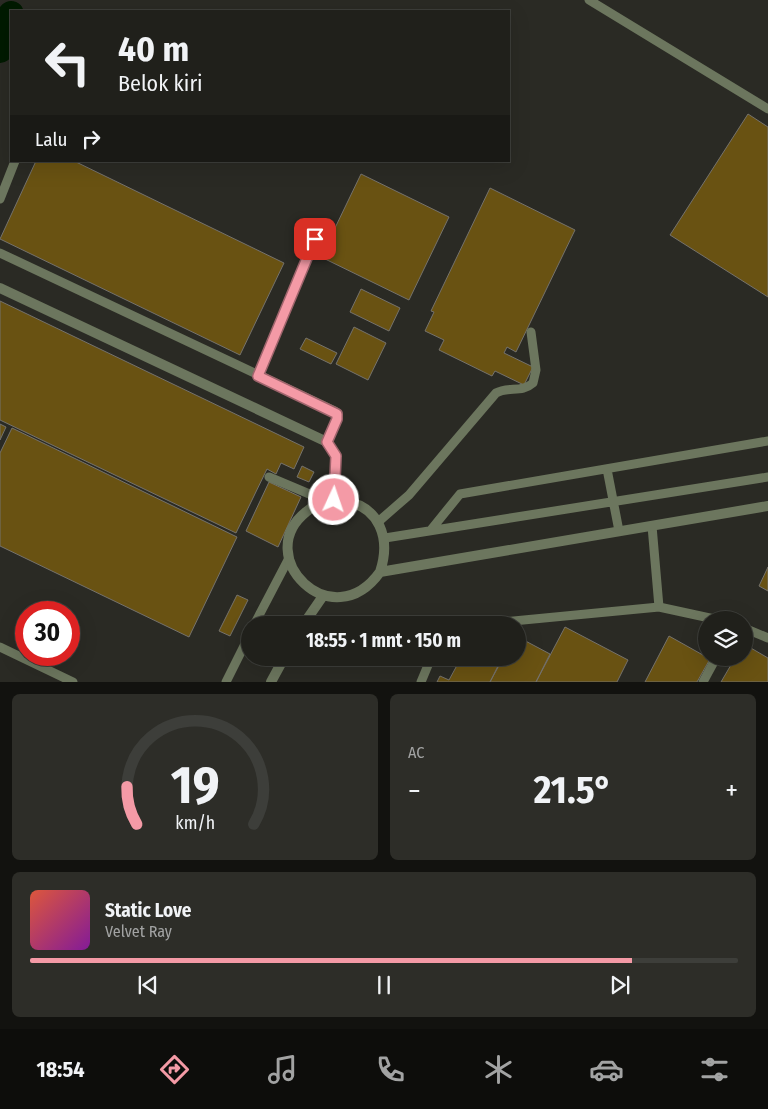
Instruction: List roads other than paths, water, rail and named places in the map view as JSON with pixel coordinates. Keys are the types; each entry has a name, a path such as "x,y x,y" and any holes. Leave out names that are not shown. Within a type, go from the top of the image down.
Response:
{"street":[{"path":"0,288 327,442 336,456 330,500"},
{"path":"330,500 351,502 366,509 378,522 385,538 385,555 380,572 372,583 355,594 336,598 323,596 307,587 295,574 289,558 288,543 297,522 312,506 330,500"},
{"path":"380,572 768,506"},
{"path":"309,616 323,596"},
{"path":"271,682 280,666"}],"lane":[{"path":"590,0 768,109"},
{"path":"0,199 15,162"},
{"path":"258,376 315,239"},
{"path":"0,253 335,411 337,419 327,442"},
{"path":"378,522 409,495 496,393 501,390 522,389 533,383 536,370 531,332"},
{"path":"430,531 460,494 768,441"},
{"path":"607,469 619,531"},
{"path":"269,477 330,500"},
{"path":"385,538 768,477"},
{"path":"652,526 659,607"},
{"path":"259,616 289,558"},
{"path":"526,620 659,607 698,615"},
{"path":"753,632 768,638"},
{"path":"0,647 73,682"},
{"path":"226,682 241,652"},
{"path":"421,682 428,666"},
{"path":"703,682 712,666"}],"waterway":[{"path":"0,50 2,35 10,16"}]}
